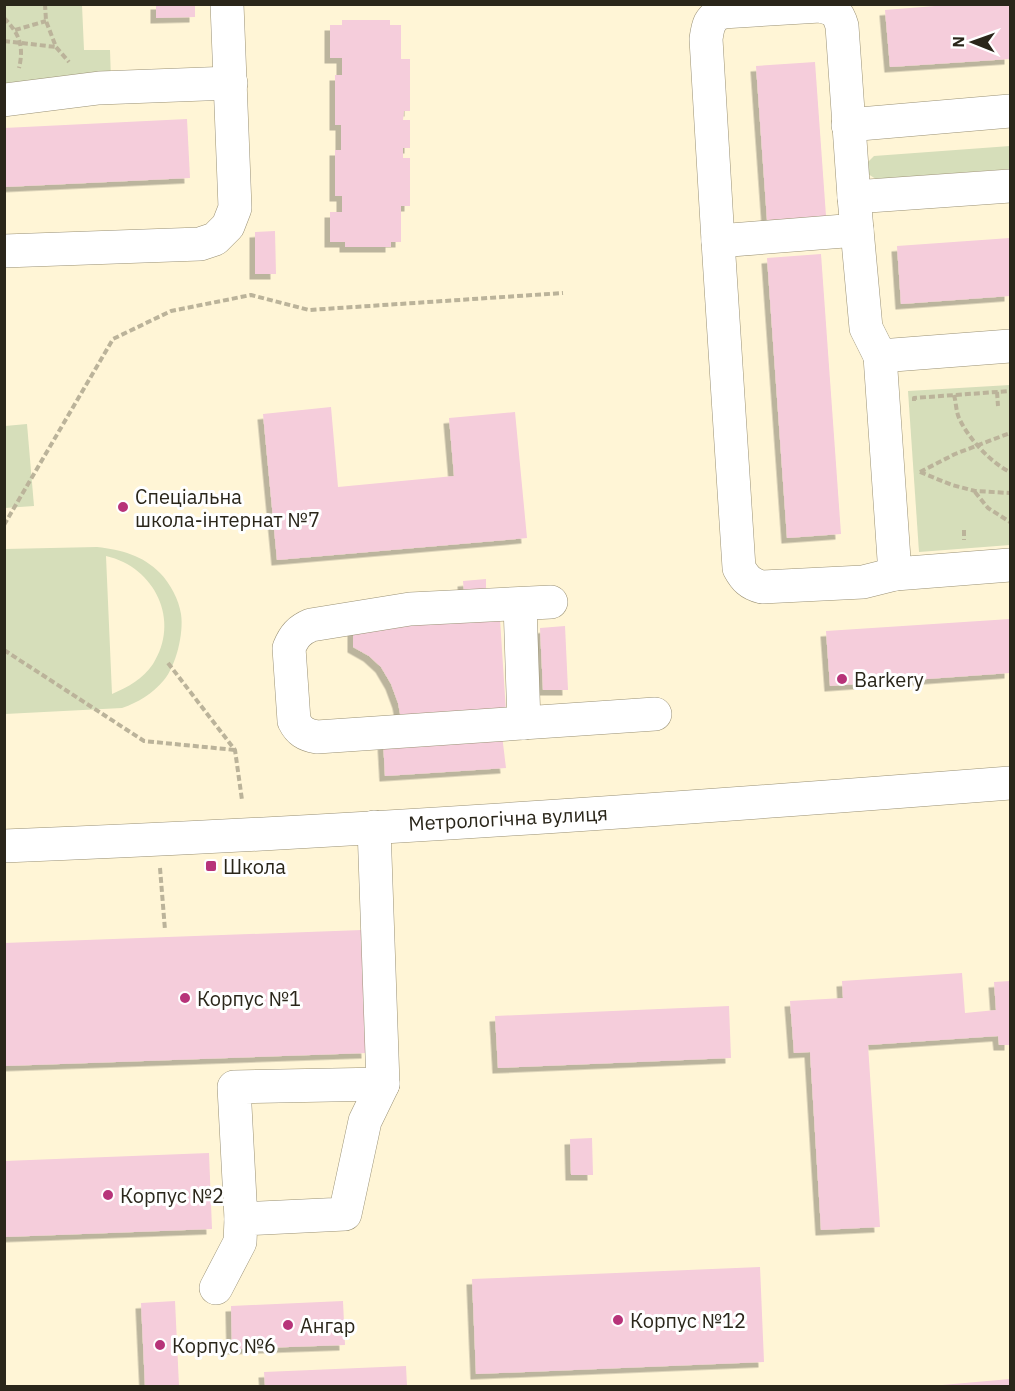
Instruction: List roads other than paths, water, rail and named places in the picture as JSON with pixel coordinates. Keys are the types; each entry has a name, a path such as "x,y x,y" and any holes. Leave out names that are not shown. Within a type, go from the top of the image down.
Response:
{"street":[{"path":"4,251 200,244 215,239 228,226 235,208 227,4"},
{"path":"895,574 880,356 866,328 842,26 839,15 820,6 722,12 714,17 708,26 706,39 739,568 752,584 762,587 863,582 895,574 1011,565"},
{"path":"11,86 99,88 231,83"},
{"path":"848,124 1011,111"},
{"path":"854,197 1011,186"},
{"path":"718,241 857,230"},
{"path":"880,356 1011,346"},
{"path":"524,723 536,603 410,609 311,625 301,630 289,648 294,721 298,729 307,735 317,737 524,723 655,714"},
{"name":"Метрологічна вулиця","path":"4,846 158,840 661,809 1011,783"},
{"path":"241,1219 345,1214 365,1121 383,1084 374,826"},
{"path":"216,1288 240,1242 241,1219 234,1087 383,1084"}],"place":[{"name":"Спеціальна школа-інтернат №7","path":"123,507"},
{"name":"Barkery","path":"842,679"},
{"name":"Школа","path":"211,866"},
{"name":"Корпус №1","path":"185,998"},
{"name":"Корпус №2","path":"108,1195"},
{"name":"Корпус №12","path":"618,1320"},
{"name":"Ангар","path":"288,1325"},
{"name":"Корпус №6","path":"160,1345"}]}
